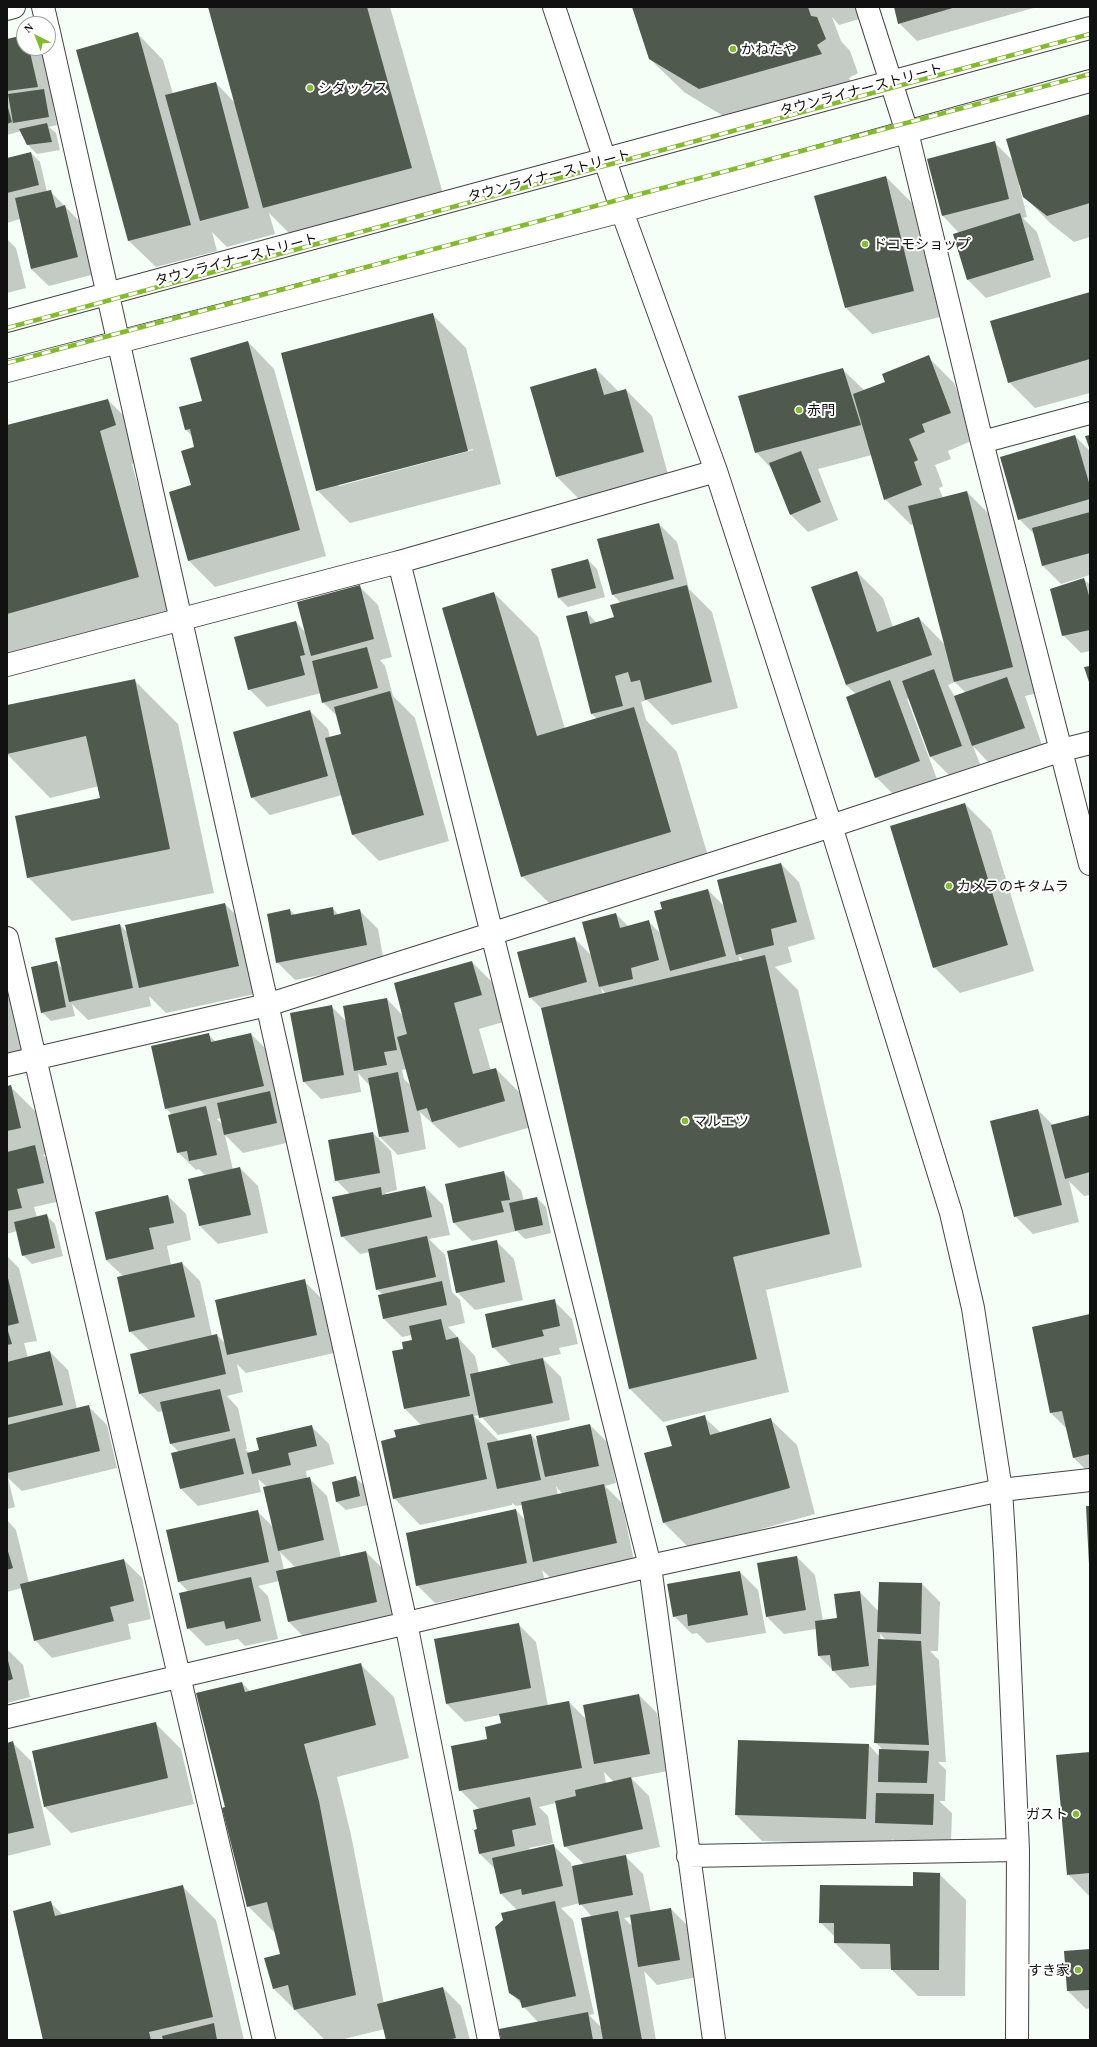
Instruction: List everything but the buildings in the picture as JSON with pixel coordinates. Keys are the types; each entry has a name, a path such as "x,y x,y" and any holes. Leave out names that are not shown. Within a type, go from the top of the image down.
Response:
{"street":[{"path":"7,9 14,7"},
{"path":"554,7 622,211 716,471 831,826 951,1213 973,1308 1001,1490 1018,1850 1017,2040"},
{"path":"868,7 907,132 982,442 1090,864"},
{"name":"タウンライナーストリート","path":"7,321 892,80 1090,28"},
{"path":"54,56 120,341 181,620 406,1623 489,2040"},
{"path":"7,371 622,211 1090,81"},
{"path":"982,442 1090,413"},
{"path":"7,665 399,562 716,471"},
{"path":"399,562 650,1566 714,2040"},
{"path":"7,1065 267,1005 831,826 1062,750 1090,743"},
{"path":"7,938 264,2040"},
{"path":"7,1717 650,1566 1001,1490 1090,1480"},
{"path":"688,1856 1018,1850"}],"railway":[{"path":"7,328 1090,34"},
{"path":"7,363 1090,74"}],"place":[{"name":"かねたや","path":"733,49"},
{"name":"シダックス","path":"310,88"},
{"name":"ドコモショップ","path":"865,244"},
{"name":"赤門","path":"799,410"},
{"name":"カメラのキタムラ","path":"949,886"},
{"name":"マルエツ","path":"685,1121"},
{"name":"ガスト","path":"1076,1814"},
{"name":"すき家","path":"1078,1970"}]}
